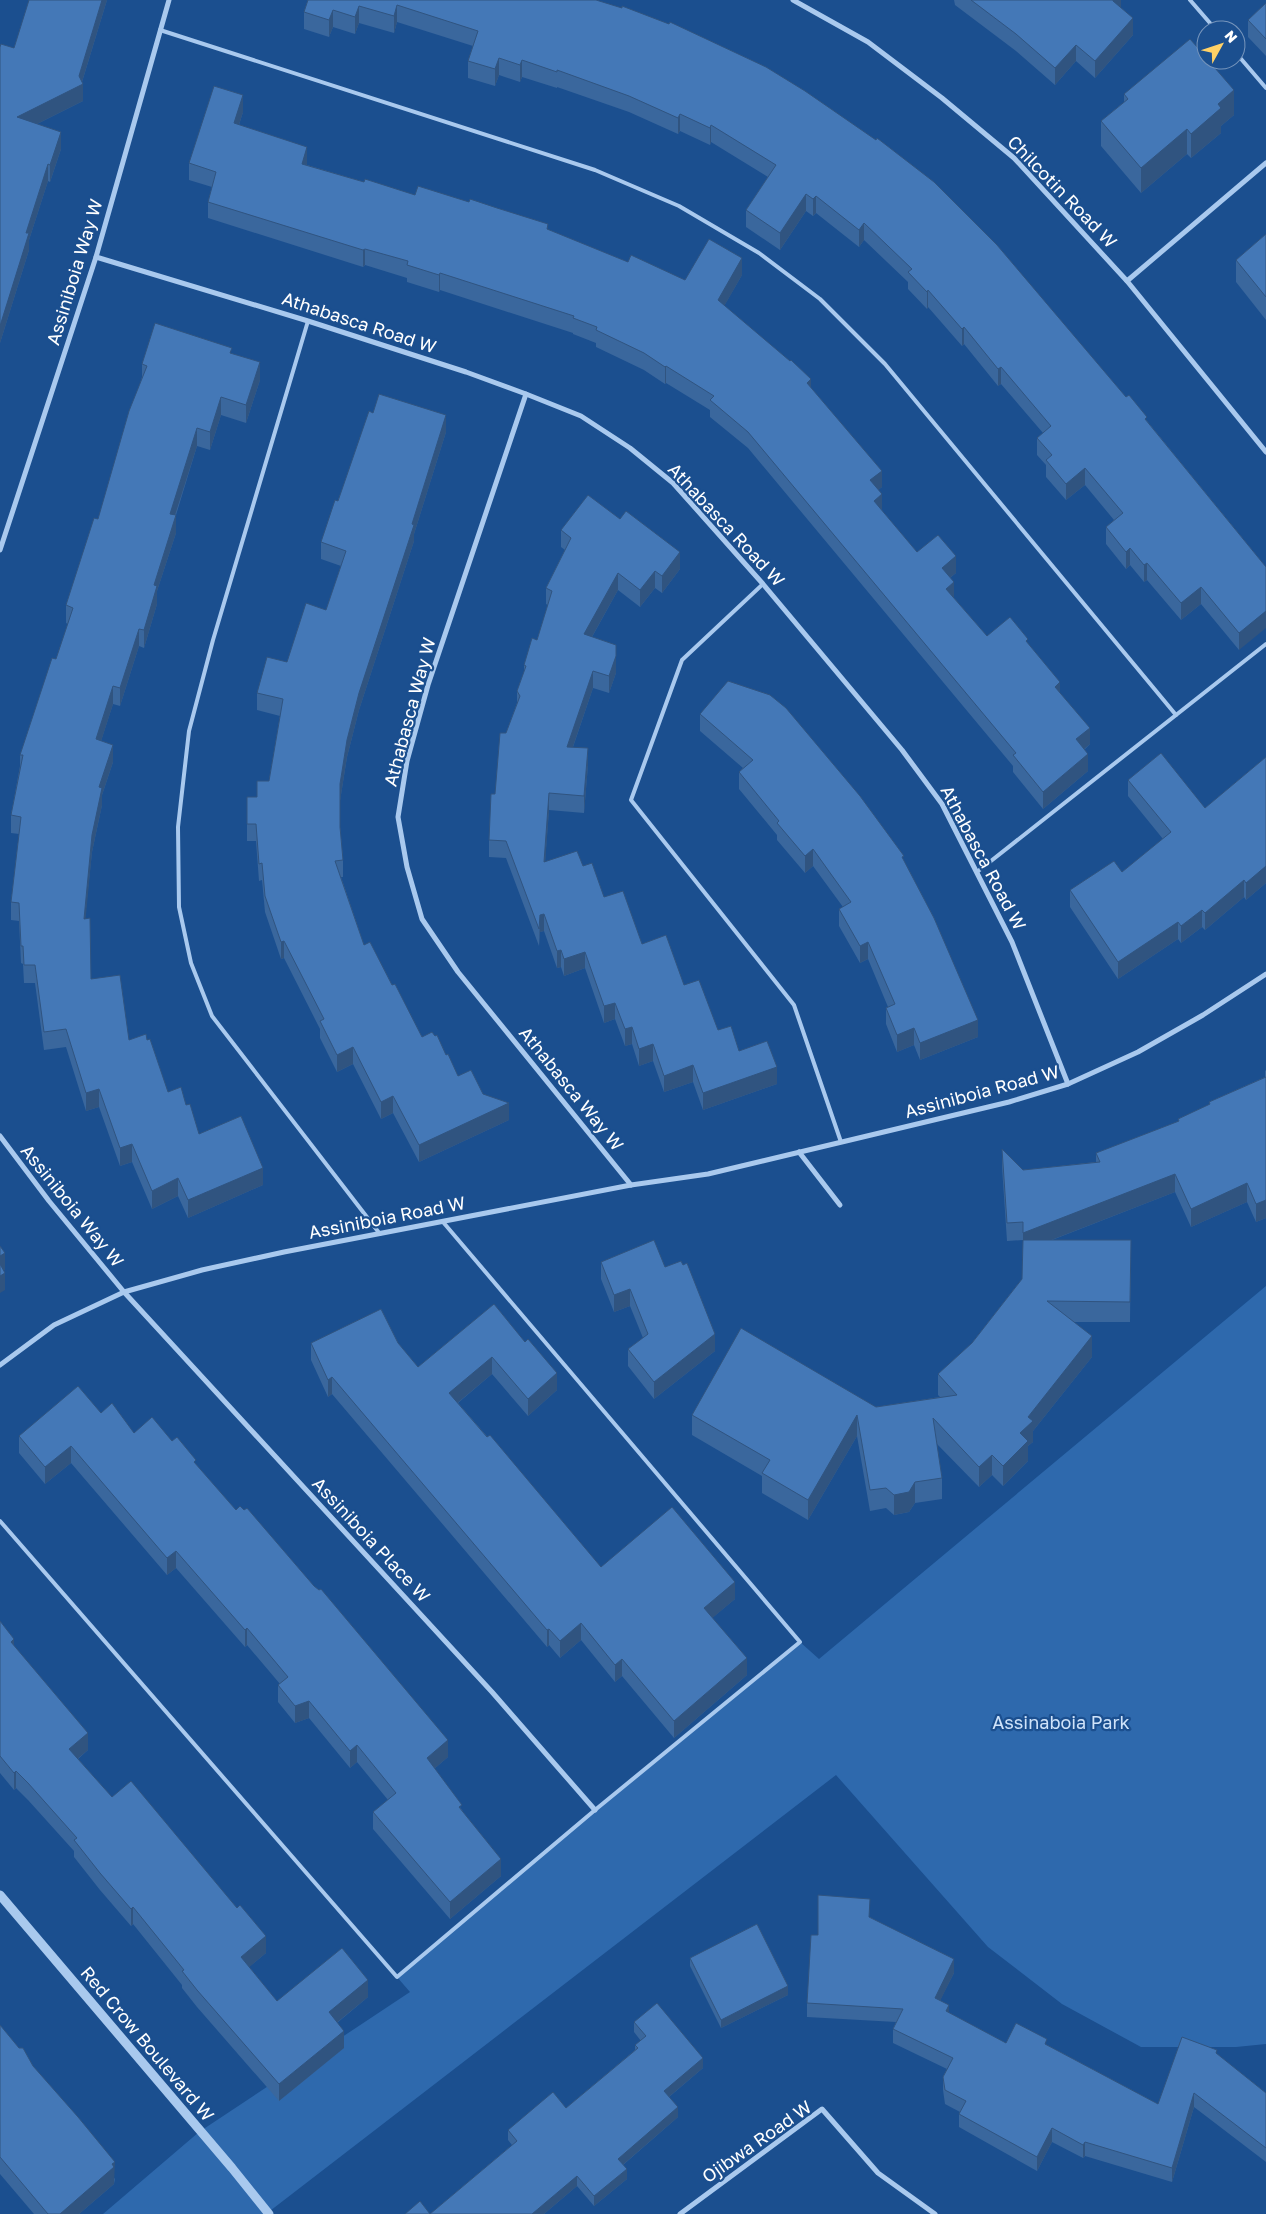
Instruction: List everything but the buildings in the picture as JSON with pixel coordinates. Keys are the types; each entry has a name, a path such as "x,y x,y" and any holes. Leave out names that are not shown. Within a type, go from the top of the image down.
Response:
{"street":[{"name":"Assiniboia Way W","path":"0,550 96,257 170,0"},
{"name":"Chilcotin Road W","path":"793,0 868,42 942,98 1007,152 1127,281 1266,452"},
{"path":"1127,281 1266,163"},
{"name":"Athabasca Road W","path":"96,257 308,321 466,372 526,394 581,416 630,448 673,483 763,584 902,750 942,804 1012,942 1068,1084"},
{"name":"Athabasca Way W","path":"526,394 428,684 407,761 398,817 407,867 422,919 458,972 631,1185"},
{"name":"Assiniboia Road W","path":"0,1365 54,1325 124,1292 202,1270 284,1252 631,1185 708,1174 1009,1102 1068,1084 1138,1052 1202,1015 1266,974"},
{"name":"Assiniboia Way W","path":"0,1136 49,1201 124,1292"},
{"path":"799,1152 840,1205"},
{"name":"Assiniboia Place W","path":"124,1292 486,1684 595,1810"},
{"name":"Red Crow Boulevard W","path":"0,1895 232,2168 268,2214"},
{"name":"Ojibwa Road W","path":"680,2214 822,2109 878,2173 935,2214"}],"lane":[{"path":"1190,0 1207,20"},
{"path":"160,30 595,170 679,206 759,252 820,300 885,364 1176,715"},
{"path":"1246,65 1266,88"},
{"path":"308,321 213,640 189,731 178,827 179,907 191,963 212,1016 380,1234"},
{"path":"763,584 682,660 631,800 794,1005 841,1142"},
{"path":"977,872 1266,644"},
{"path":"0,1521 397,1977 595,1810 800,1642 443,1222"}],"green space":[{"name":"Assinaboia Park","path":"1266,1286 1266,2044 1236,2047 1141,2047 1062,2004 988,1947 836,1775 266,2214 103,2214 199,2132 410,1992 397,1977 595,1810 800,1642 819,1659"}]}
